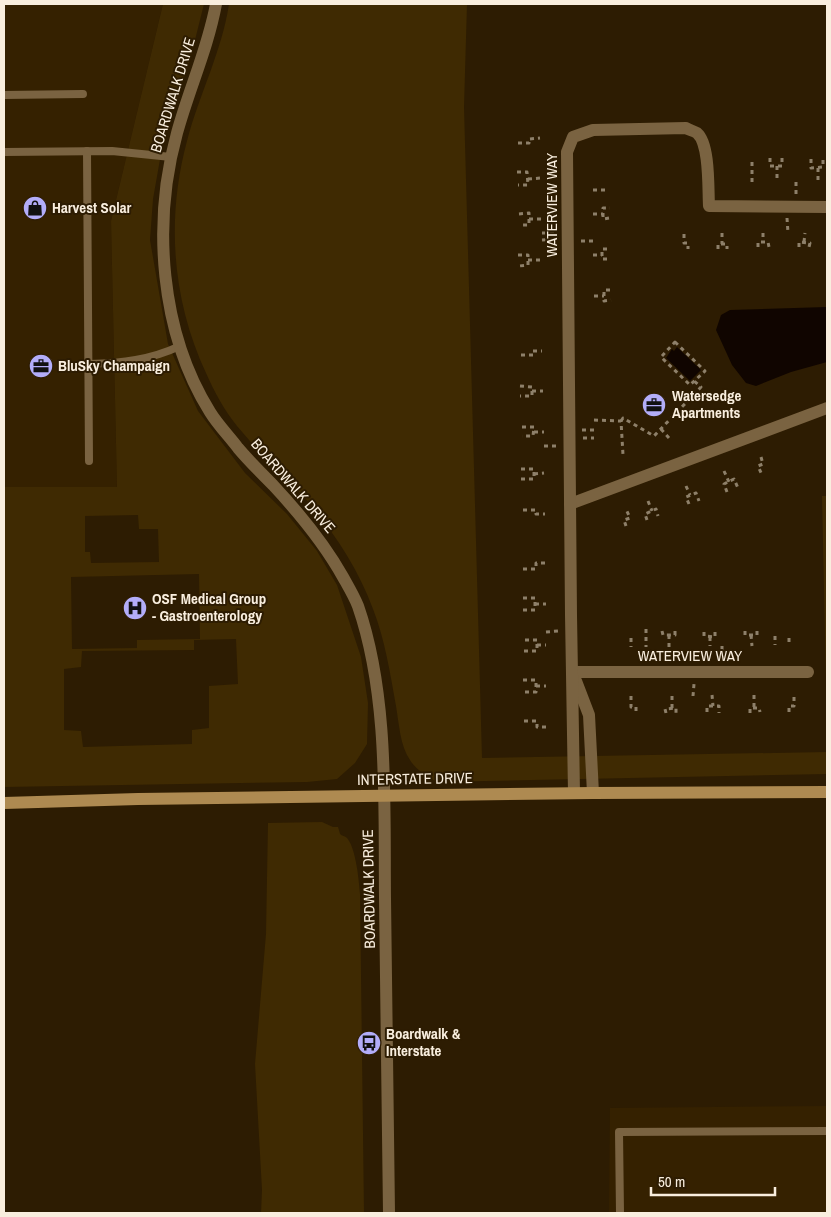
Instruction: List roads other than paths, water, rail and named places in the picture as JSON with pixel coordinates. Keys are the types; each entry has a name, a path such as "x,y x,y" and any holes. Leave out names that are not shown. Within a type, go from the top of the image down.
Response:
{"main road":[{"name":"INTERSTATE DRIVE","path":"4,802 594,792 827,792"}],"street":[{"name":"BOARDWALK DRIVE","path":"216,4 212,26 177,131 171,157 164,206 164,255 167,286 176,338 210,413 245,457 314,531 332,557 357,604 376,674 384,763 389,1213"},
{"name":"WATERVIEW WAY","path":"574,793 573,672 570,615 567,152 573,137 593,130 686,128 697,134 703,145 706,157 709,206 827,207"},
{"path":"570,504 827,408"},
{"name":"WATERVIEW WAY","path":"573,672 808,672"},
{"name":"WATERVIEW WAY","path":"573,672 589,715 594,792"}],"lane":[{"path":"4,95 83,94"},
{"path":"87,151 89,461"},
{"path":"4,152 112,151 171,157"},
{"path":"89,364 121,363 161,355 180,346"},
{"path":"620,1213 620,1132 827,1131"}],"place":[{"name":"Harvest Solar","path":"35,208"},
{"name":"BluSky Champaign","path":"41,366"},
{"name":"Watersedge Apartments","path":"654,405"},
{"name":"OSF Medical Group - Gastroenterology","path":"135,608"},
{"name":"Boardwalk & Interstate","path":"369,1043"}]}
